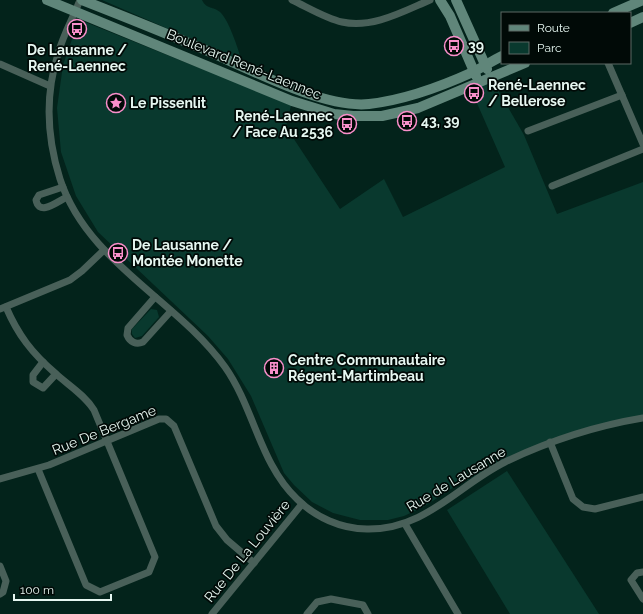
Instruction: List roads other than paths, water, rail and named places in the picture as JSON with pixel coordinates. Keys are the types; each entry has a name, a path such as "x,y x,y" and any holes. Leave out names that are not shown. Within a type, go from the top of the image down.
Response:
{"street":[{"name":"Boulevard René-Laennec","path":"47,0 292,101 334,114 369,116 400,113 418,108 490,76 522,64"},
{"name":"Boulevard René-Laennec","path":"81,0 168,34 306,93 332,101 369,104 411,96 474,71 501,56"},
{"name":"Rue de Lausanne","path":"81,0 58,53 50,86 49,113 51,145 67,197 81,221 104,250 208,347 226,369 241,394 274,470 288,489 302,504 330,521 356,528 377,528 405,524 435,508 502,464 550,442 604,424 643,418"},
{"path":"292,0 342,22 365,23 391,17 430,0"},
{"path":"440,0 450,16 478,82"},
{"path":"456,0 490,76"},
{"path":"615,12 643,0"},
{"path":"631,23 643,18"},
{"path":"0,64 50,86"},
{"path":"608,64 642,140"},
{"path":"528,131 622,95"},
{"path":"552,186 643,149"},
{"path":"63,187 39,195 36,200 37,205 40,208 44,208 67,197"},
{"path":"38,469 86,585 100,592 149,572 155,557 90,404 42,362 20,336 3,308 70,280 104,250"},
{"path":"155,297 128,328 127,335 132,341 136,344 143,342 171,311"},
{"path":"42,362 33,375 33,382 36,385 39,387 46,386 56,374"},
{"name":"Rue De Bergame","path":"0,479 38,469 159,419 170,420 174,426 216,526 227,540 254,563"},
{"path":"550,442 573,499 583,507 595,508 633,498 643,497"},
{"name":"Rue De La Louvière","path":"212,614 302,504"},
{"path":"405,524 458,614"},
{"path":"0,566 6,581 4,592 0,594"},
{"path":"643,572 637,573 631,580 643,600"},
{"path":"307,614 317,602 331,599 363,605 368,614"}],"place":[{"name":"De Lausanne / René-Laennec","path":"77,29"},
{"name":"39","path":"454,46"},
{"name":"René-Laennec / Bellerose","path":"474,93"},
{"name":"Le Pissenlit","path":"116,103"},
{"name":"43, 39","path":"407,121"},
{"name":"René-Laennec / Face Au 2536","path":"347,124"},
{"name":"De Lausanne / Montée Monette","path":"118,253"},
{"name":"Centre Communautaire Régent-Martimbeau","path":"274,368"}]}
